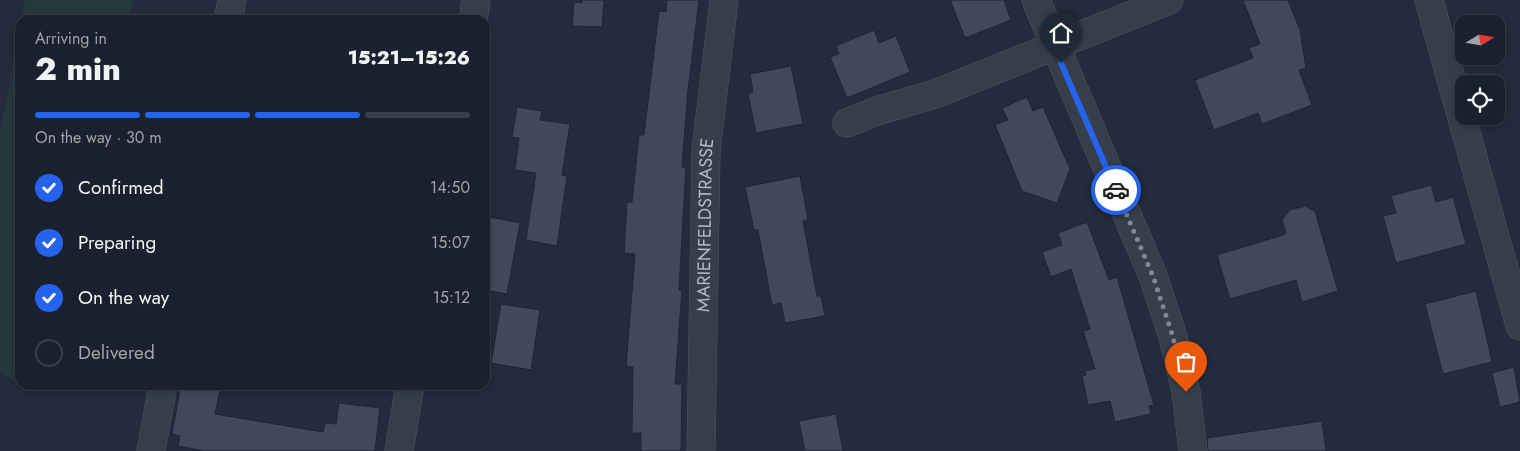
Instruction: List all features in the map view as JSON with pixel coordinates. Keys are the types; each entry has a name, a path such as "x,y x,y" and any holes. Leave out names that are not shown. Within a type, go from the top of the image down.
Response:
{"street":[{"path":"229,15 232,0"},
{"path":"474,15 476,0"},
{"name":"MARIENFELDSTRASSE","path":"701,451 706,151 724,0"},
{"path":"1036,0 1153,276 1173,337 1186,392 1193,451"},
{"path":"847,123 877,111 935,94 1169,0"},
{"path":"1428,0 1520,326"},
{"path":"151,451 162,390"},
{"path":"399,451 409,390"}],"green space":[{"path":"25,0 133,0 130,15 22,15"},
{"path":"15,53 15,381 0,372 0,133"}],"building":[{"path":"582,0 604,0 602,27 572,26 574,2 582,3"},
{"path":"667,0 699,0 688,90 682,167 686,167 679,290 682,290 675,384 682,384 681,451 641,451 641,433 632,433 633,367 626,366 635,254 624,253 627,202 632,202 639,135 644,135 659,11 666,12"},
{"path":"950,0 1004,0 1011,20 965,38"},
{"path":"1243,0 1288,0 1300,30 1306,68 1299,70 1312,105 1262,124 1258,113 1214,130 1195,80 1253,58 1249,48 1260,44"},
{"path":"874,30 879,43 896,36 910,72 847,98 830,57 839,54 836,46"},
{"path":"791,66 803,124 756,133 748,94 753,92 750,74"},
{"path":"1027,97 1033,111 1043,107 1070,169 1057,203 1022,191 995,125 1008,120 1002,108"},
{"path":"517,107 542,111 540,120 570,124 562,175 567,176 557,246 526,240 536,173 515,170 519,138 512,137"},
{"path":"800,176 808,220 803,221 817,296 821,296 825,316 785,323 781,303 772,305 758,230 754,230 745,187"},
{"path":"1431,185 1436,202 1453,197 1466,244 1396,263 1383,216 1396,213 1391,196"},
{"path":"1305,206 1315,211 1338,291 1302,302 1296,280 1230,299 1217,255 1283,235 1286,233 1282,220 1290,210"},
{"path":"490,217 520,223 507,294 490,291"},
{"path":"1087,222 1109,280 1117,277 1154,405 1149,406 1151,414 1115,422 1110,401 1088,405 1082,376 1086,375 1085,371 1095,369 1083,331 1090,329 1071,269 1051,277 1042,252 1062,245 1058,233"},
{"path":"1476,291 1492,362 1443,374 1425,304"},
{"path":"501,304 540,310 531,370 491,363"},
{"path":"1514,367 1520,402 1500,407 1492,373"},
{"path":"180,390 220,390 215,414 323,432 325,423 336,424 339,403 380,408 375,451 204,451 178,446 180,436 172,434"},
{"path":"836,414 843,451 805,451 799,421"},
{"path":"1322,421 1326,451 1208,451 1207,438"}],"way so far":[{"path":"1116,190 1153,276 1173,337 1186,392"}],"route":[{"path":"1061,63 1116,190"}]}
